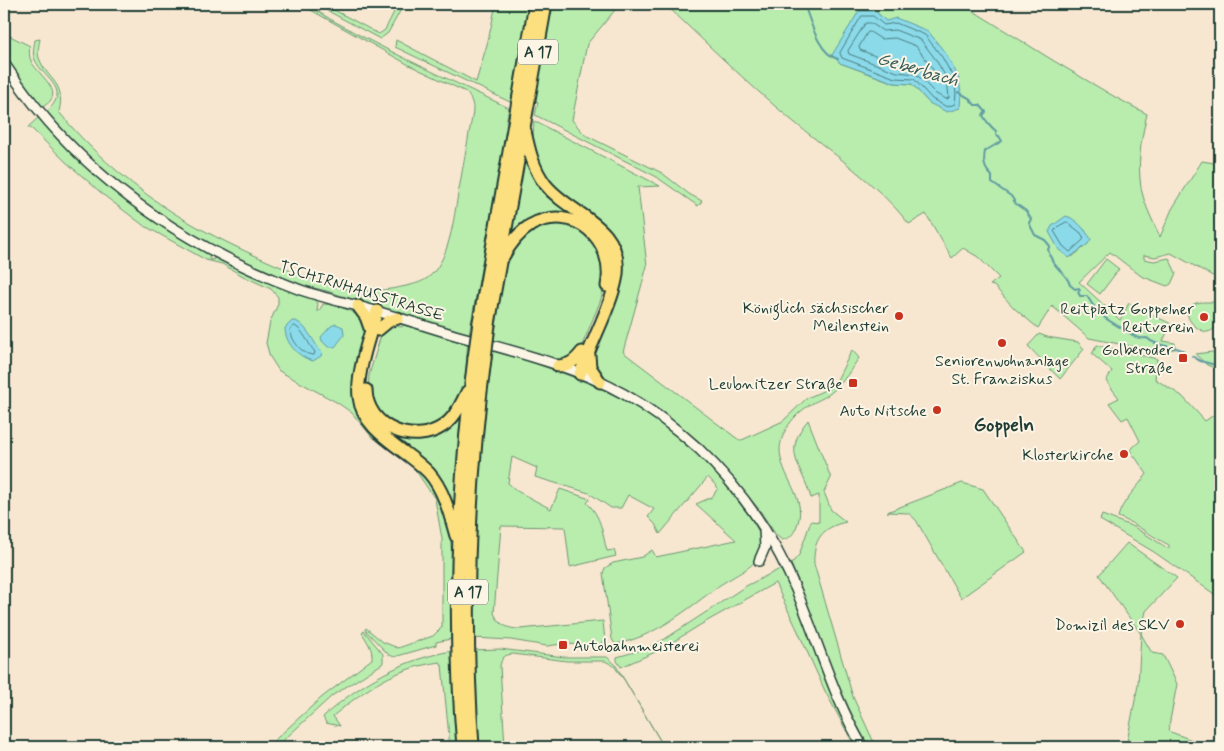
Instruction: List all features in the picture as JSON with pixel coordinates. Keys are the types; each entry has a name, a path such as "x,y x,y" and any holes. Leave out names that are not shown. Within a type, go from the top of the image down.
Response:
{"highway":[{"name":"A 17","path":"484,323 498,264 521,125 536,4"},
{"name":"A 17","path":"524,99 546,4"},
{"name":"A 17","path":"472,747 468,649 469,542 480,358 484,323 521,125"},
{"path":"521,125 531,157 545,184 559,197 595,222 606,235 615,252 617,274 615,285 586,352 567,365 558,366"},
{"path":"498,264 517,236 531,225 542,221 560,219 571,221 580,224 595,235 605,251 610,273 603,300 578,373"},
{"path":"358,306 375,330"},
{"path":"379,312 366,379 366,395 368,404 375,415 391,429 401,434 410,435 433,432 445,426 454,417 471,386"},
{"path":"398,318 389,321 375,330 359,378 359,398 362,410 370,423 380,433 408,454 430,474 442,495 452,520 459,548"},
{"path":"586,352 590,367 600,382"},
{"name":"A 17","path":"462,747 459,670 459,548 462,485 471,386 480,358"}],"main road":[{"name":"TSCHIRNHAUSSTRASSE","path":"4,63 18,85 65,140 109,182 162,222 210,250 301,290 578,373 600,382 642,405 695,446 726,478 748,505 786,568 843,709 863,747"},
{"path":"760,561 766,547 764,530"}],"green space":[{"path":"300,4 305,4 380,46 509,108 506,122 508,123 469,334 306,286 263,270 209,245 145,206 78,149 45,113 57,98 57,91 34,58 35,40 40,39 39,58 58,88 61,102 59,112 82,138 119,173 173,213 245,251 313,280 333,286 373,291 387,290 422,281 430,276 437,267 448,245 472,116 473,106 471,100 466,92 409,65"},
{"path":"315,4 323,4 379,34 385,30 398,4 404,4 388,33 380,39"},
{"path":"496,4 530,4 510,102 395,47 396,40 476,82"},
{"path":"552,4 620,4 587,44 572,120 585,135 662,173 689,194 702,201 698,206 655,176 535,115 538,102 535,101"},
{"path":"665,4 962,4 1054,61 1147,114 1141,146 1140,179 1150,216 1160,237 1172,209 1202,161 1220,164 1220,280 1171,253 1155,257 1144,255 1144,259 1154,261 1169,258 1176,273 1171,284 1167,286 1141,276 1110,252 1079,282 1120,320 1129,303 1171,324 1163,341 1175,343 1175,349 1150,350 1089,338 1052,306 1038,328 1015,309 994,286 990,285 999,278 978,257 963,248 952,258 926,214 909,224 882,194 773,104","holes":["875,11 886,21 929,103 912,84 894,83 840,63","1069,217 1085,230 1088,244 1072,257"]},
{"path":"4,33 30,46 29,54 31,61 50,86 53,96 41,108 4,57"},
{"path":"39,117 76,156 116,193 144,214 210,254 209,259 221,259 268,282 312,298 318,303 317,311 319,311 323,304 335,305 353,312 367,324 356,398 428,477 449,522 452,556 451,639 436,642 436,645 394,657 388,654 365,630 366,628 383,642 398,648 433,636 442,627 442,539 435,499 414,468 371,436 352,413 338,403 279,371 270,357 266,343 270,322 278,304 278,297 271,289 222,264 206,260 143,225 106,197 28,127"},
{"path":"534,121 660,186 638,187 647,266 623,352 739,440 783,421 807,398 834,386 852,350 859,358 837,387 828,395 801,411 791,421 781,441 781,459 797,497 799,507 796,528 789,538 782,540 776,535 759,509 721,465 687,434 646,402 601,376 591,359 619,274 563,197 537,166 531,136 533,136"},
{"path":"525,149 557,199 608,251 561,216 510,236"},
{"path":"560,222 582,229 599,246 606,283 578,355 558,361 494,341 504,269 509,256 519,239 542,224"},
{"name":"Reitplatz Goppelner Reitverein","path":"1106,259 1119,269 1100,294 1087,284"},
{"name":"Reitplatz Goppelner Reitverein","path":"1201,302 1216,302 1220,306 1219,323 1217,326 1212,331 1207,332 1197,328 1188,315 1190,306"},
{"path":"388,324 402,327 403,325 468,343 464,389 458,407 449,417 422,433 391,426 370,400 368,391 369,375 382,332"},
{"path":"1039,334 1078,342 1084,349 1060,379 1028,346"},
{"path":"371,342 364,383 365,398 369,410 384,427 393,433 404,436 427,436 446,428 462,408 454,517 443,490 432,472 418,458 378,427 364,407 361,395 361,381"},
{"path":"1097,345 1157,359 1155,379 1182,396 1205,421 1220,411 1220,598 1154,552 1100,520 1102,515 1134,527 1169,549 1169,545 1118,517 1126,500 1147,474 1130,450 1140,441 1128,417 1122,420 1109,403 1119,398 1106,381 1112,371 1092,354"},
{"path":"493,350 548,368 602,389 628,402 675,433 713,469 752,521 762,545 755,562 671,621 644,635 615,644 612,639 603,573 605,568 613,563 642,557 652,550 656,557 736,540 696,504 712,497 718,488 708,477 660,534 655,524 648,517 654,509 628,495 621,508 611,508 589,493 535,477 537,468 512,457 508,483 517,491 551,509 560,489 590,499 587,503 599,520 607,551 614,550 616,556 570,567 565,527 501,526 494,613 498,621 504,626 520,629 603,621 605,641 603,641 603,645 562,644 547,646 511,640 473,638 478,486 490,360"},
{"path":"1220,353 1220,370 1207,365 1195,354"},
{"path":"808,420 831,478 824,492 831,510 846,522 831,527 817,541 814,564 853,697 876,747 867,747 844,699 791,564 799,555 811,521 819,522 819,495 811,498 796,459 795,450 800,431"},
{"path":"962,483 983,489 1026,552 961,598 916,520 908,513 887,512"},
{"path":"1127,543 1177,578 1146,611 1141,634 1099,575"},
{"path":"781,570 786,576 823,670 859,747 855,747 825,691 775,583 660,650 621,667 617,661 617,657 645,649 665,639 746,586"},
{"path":"364,631 383,654 382,664 333,695 276,747 267,747 321,698 372,659 371,648 362,633"},
{"path":"1141,634 1152,653 1163,655 1177,684 1168,731 1200,743 1196,747 1126,747 1138,685"},
{"path":"500,649 564,657 607,657 615,664 664,747 614,666 605,661 567,661 513,654 504,657 500,666 505,747 477,747 473,650"},
{"path":"452,651 457,747 450,747 442,665 440,662 395,674 370,688 333,716 340,726 326,723 323,717 325,715 368,683 400,666"}],"water":[{"path":"859,11 875,11 886,21 896,18 928,31 946,54 958,76 961,92 960,108 947,112 929,103 912,84 895,83 840,63 832,55"},
{"path":"1066,216 1077,222 1091,239 1088,244 1069,258 1059,250 1049,232 1052,226"},
{"path":"292,321 296,321 307,331 322,353 321,356 313,361 293,349 287,339 285,328"},
{"path":"336,324 343,327 344,335 335,347 328,347 321,337 331,326"}],"waterway":[{"name":"Geberbach","path":"804,4 820,44 831,56 838,59"},
{"name":"Geberbach","path":"958,92 969,98 975,105 980,105 986,112 983,115 984,117 1002,141 985,151 985,165 987,171 992,176 992,183 1011,196 1016,204 1026,211 1031,219 1029,223 1035,235 1045,240 1050,246 1048,249 1052,261 1066,277 1070,285 1075,289 1079,288 1080,296 1087,296 1103,316 1135,337 1147,338 1155,343 1184,351"},
{"name":"Geberbach","path":"1192,356 1200,361 1220,366"}],"place":[{"name":"Königlich sächsischer Meilenstein","path":"899,316"},
{"name":"Reitplatz Goppelner Reitverein","path":"1204,317"},
{"name":"Seniorenwohnanlage St. Franziskus","path":"1002,343"},
{"name":"Golberoder Straße","path":"1183,358"},
{"name":"Leubnitzer Straße","path":"853,383"},
{"name":"Auto Nitsche","path":"937,410"},
{"name":"Klosterkirche","path":"1124,454"},
{"name":"Domizil des SKV","path":"1180,624"},
{"name":"Autobahnmeisterei","path":"563,645"}],"district":[{"name":"Goppeln","path":"1004,424"}]}
